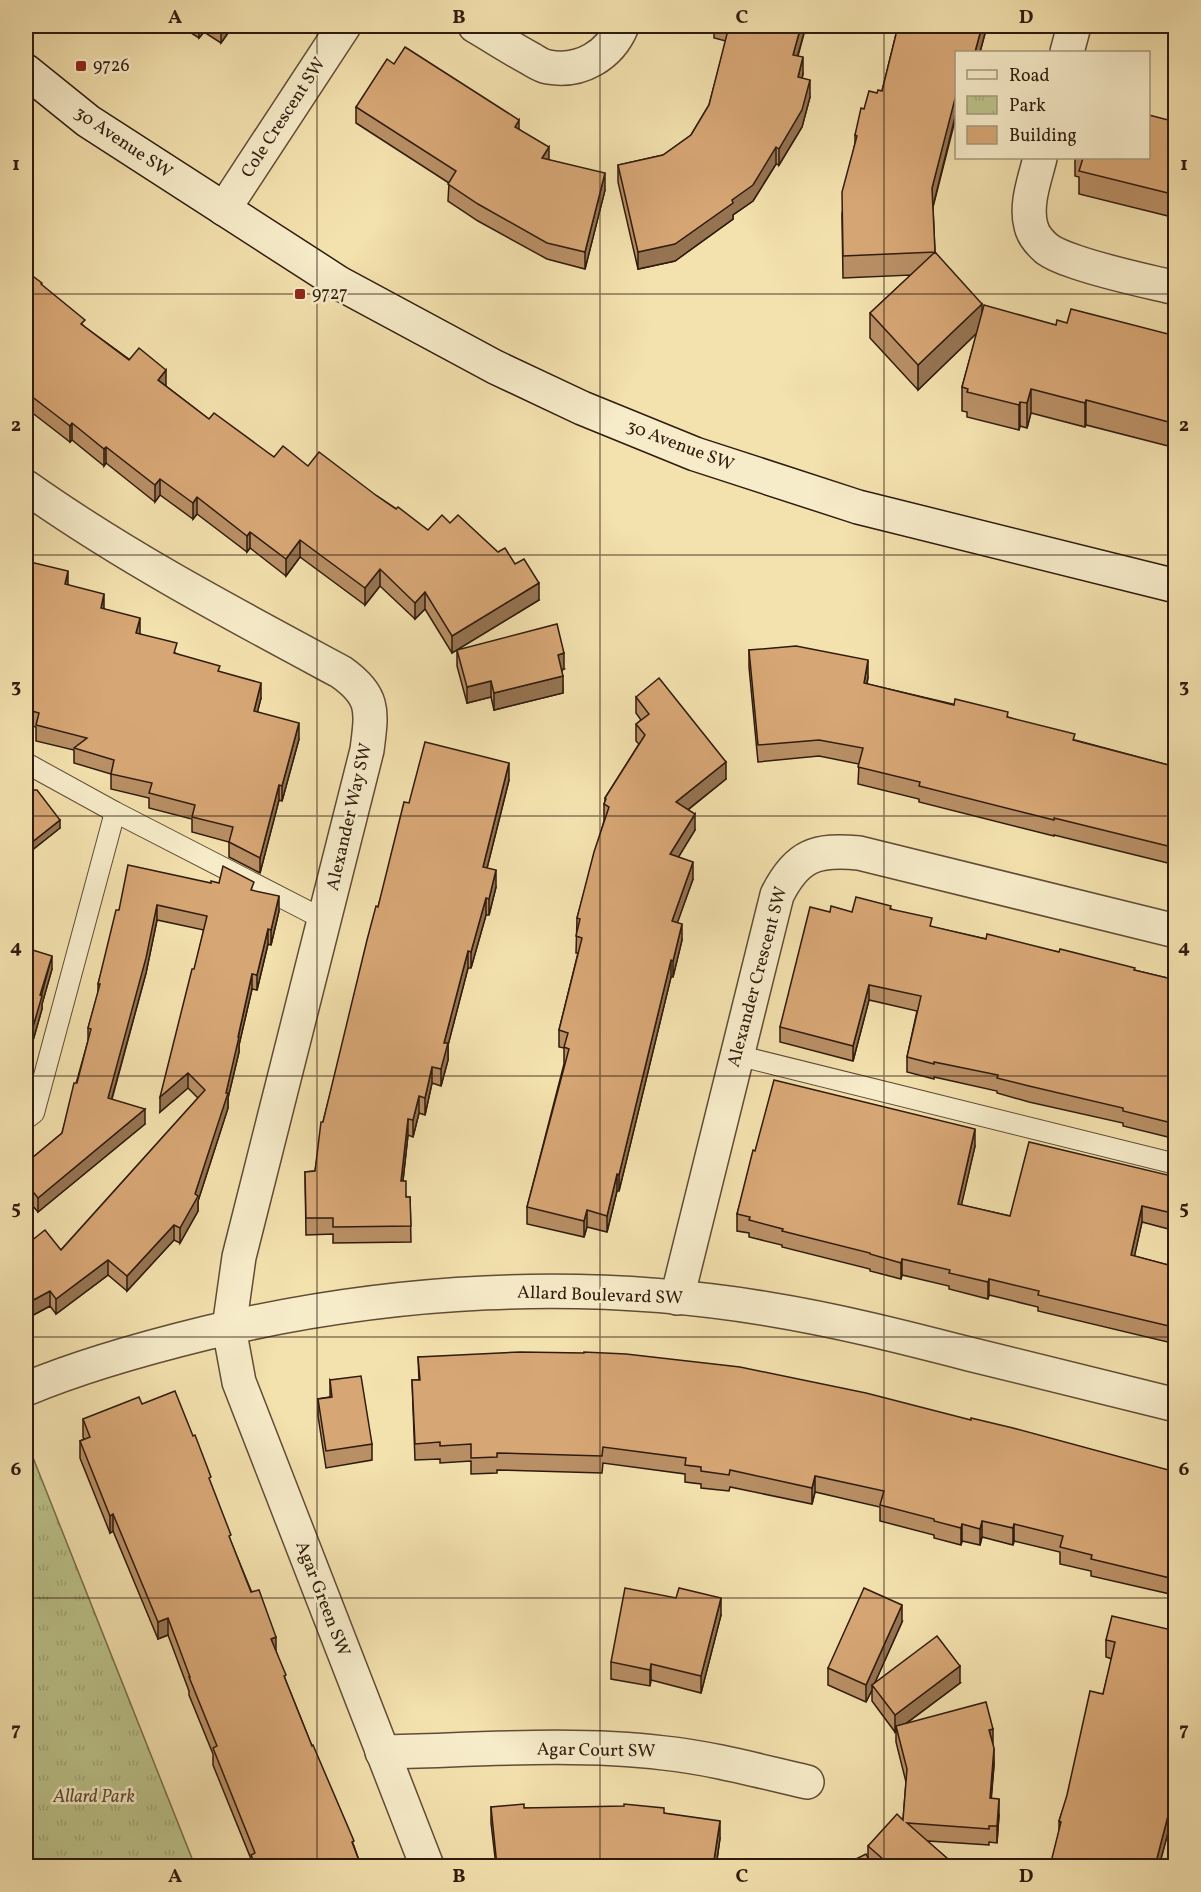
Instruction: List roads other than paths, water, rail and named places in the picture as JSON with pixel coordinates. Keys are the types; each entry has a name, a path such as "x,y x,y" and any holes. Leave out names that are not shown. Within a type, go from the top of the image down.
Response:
{"street":[{"name":"Cole Crescent SW","path":"224,209 344,26"},
{"path":"475,26 547,67 573,68 595,59 616,41 622,26"},
{"path":"1067,51 1074,26"},
{"name":"30 Avenue SW","path":"26,71 88,122 339,284 476,357 582,408 695,454 858,507 1176,586"},
{"name":"30 Avenue SW","path":"26,88 224,209"},
{"path":"1040,159 1029,212 1031,227 1036,237 1048,250 1094,268 1176,288"},
{"name":"Alexander Way SW","path":"26,487 128,554 223,609 341,672 356,683 367,698 370,711 367,750 239,1257 229,1328"},
{"name":"Alexander Crescent SW","path":"677,1298 777,895 786,878 800,862 817,853 838,851 859,853 1176,932"},
{"name":"Allard Boulevard SW","path":"26,1389 125,1355 229,1328 338,1306 438,1295 543,1291 677,1298 815,1317 1176,1405"},
{"name":"Agar Green SW","path":"229,1328 239,1382 427,1866"},
{"name":"Agar Court SW","path":"382,1752 628,1749 718,1761 807,1782"}],"lane":[{"path":"26,763 115,812 325,920"},
{"path":"26,1119 34,1113 115,812"},
{"path":"736,1055 1176,1164"}],"place":[{"name":"9726","path":"81,66"},
{"name":"9727","path":"300,294"}],"park label":[{"name":"Allard Park","path":"94,1797"}]}
